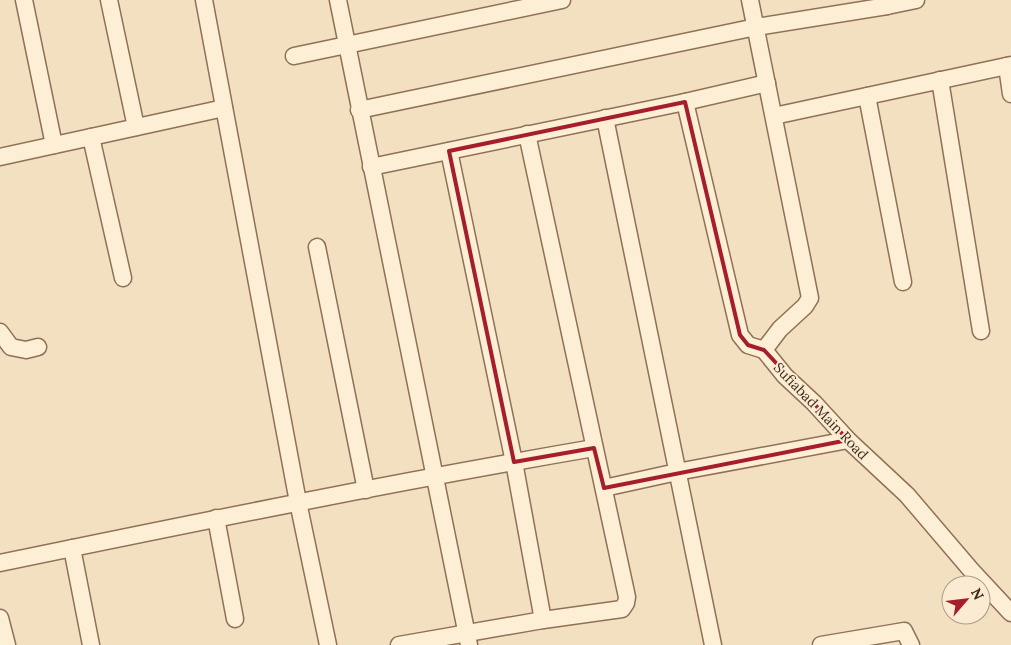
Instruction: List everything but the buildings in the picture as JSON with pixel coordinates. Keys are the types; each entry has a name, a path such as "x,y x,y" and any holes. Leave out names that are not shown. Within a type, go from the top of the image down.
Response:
{"street":[{"path":"24,0 54,145"},
{"path":"109,0 136,127"},
{"path":"204,0 326,645"},
{"path":"338,0 468,639"},
{"path":"294,56 562,0"},
{"name":"Sufiabad Main Road","path":"750,0 810,298 806,306 780,329 764,350 785,376 814,403 848,440 908,495 971,570 1011,613"},
{"path":"359,110 756,27 886,3 916,0"},
{"path":"774,116 1009,66 1011,94"},
{"path":"940,80 982,331"},
{"path":"371,168 767,83"},
{"path":"867,96 903,282"},
{"path":"685,102 740,335 748,345 764,350"},
{"path":"0,157 224,108"},
{"path":"605,118 713,645"},
{"path":"399,645 468,639 543,620 622,609 626,603 627,597 604,488 527,134"},
{"path":"91,137 123,278"},
{"path":"448,151 514,462 543,620"},
{"path":"318,247 366,490"},
{"path":"0,332 10,348 26,350 38,347"},
{"path":"604,488 677,472 848,440"},
{"path":"0,562 435,475 594,448"},
{"path":"216,518 235,619"},
{"path":"72,548 91,645"},
{"path":"0,618 8,645"},
{"path":"821,645 904,631 911,645"}],"highlighted area":[{"path":"685,102 740,335 748,345 764,350 848,440 604,488 594,448 514,462 449,151"}]}
